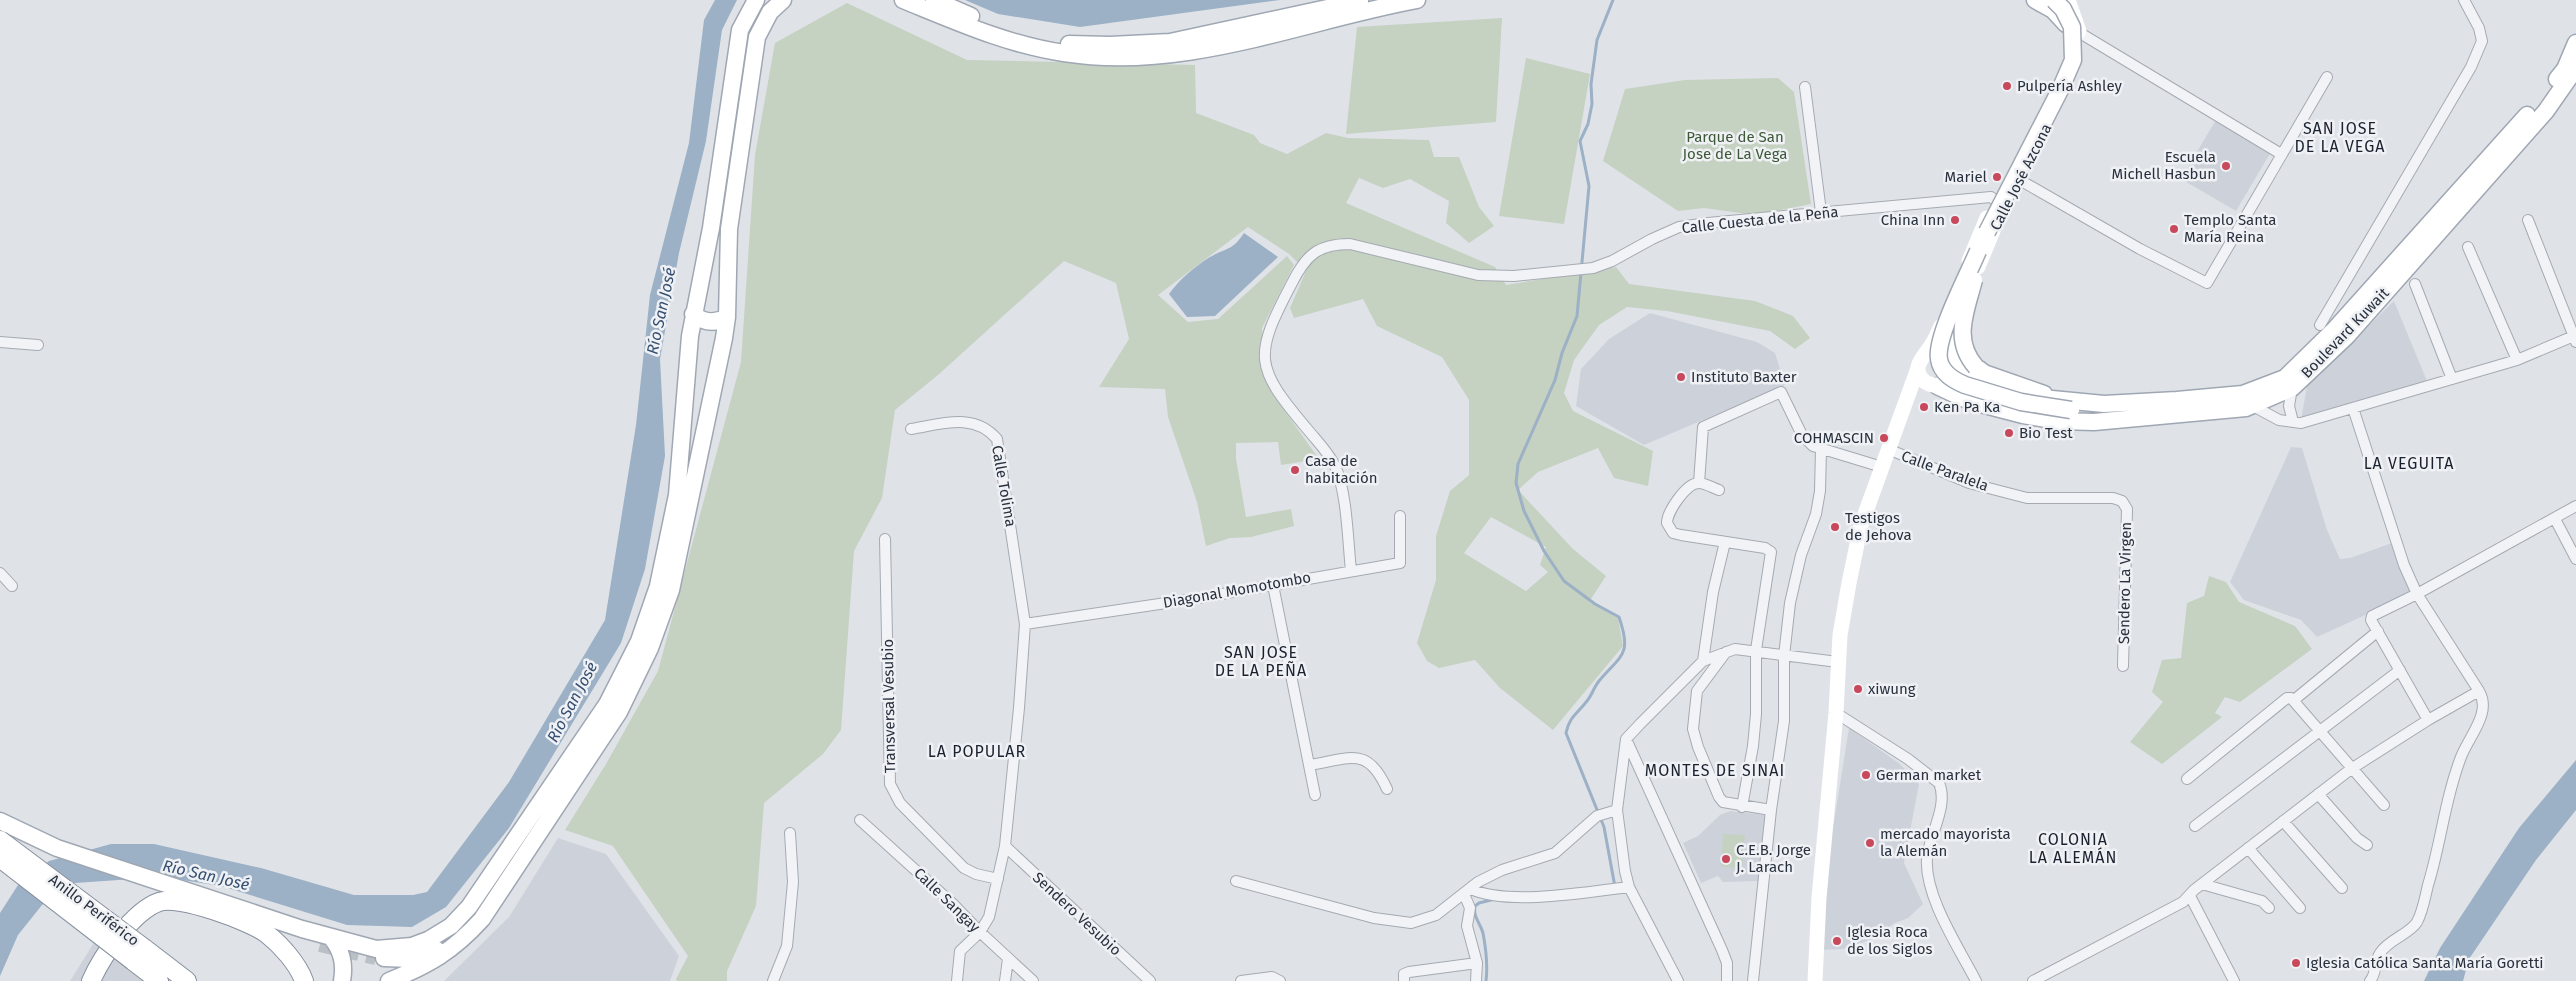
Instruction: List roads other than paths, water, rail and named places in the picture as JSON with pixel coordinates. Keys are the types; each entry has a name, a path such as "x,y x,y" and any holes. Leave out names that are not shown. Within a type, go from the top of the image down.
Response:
{"highway":[{"name":"Anillo Periférico","path":"0,840 139,954 159,981"},
{"name":"Anillo Periférico","path":"0,858 139,954 186,981"},
{"path":"91,981 99,964 134,918 160,901 188,904 255,927 267,934 286,953 304,981"}],"main road":[{"path":"255,927 376,949 394,949 428,940 451,926 469,907 607,704 639,641 658,586 677,495 690,336 711,228 740,30 756,0"},
{"path":"389,981 439,959 462,941 482,919 619,712 650,648 671,590 724,338 727,317 729,230 757,38 770,12 783,0"},
{"path":"903,0 985,34 1063,53 1110,58 1173,56 1239,43 1379,7 1417,0"},
{"path":"934,0 988,24 1065,44 1110,45 1170,42 1364,0"},
{"path":"2034,0 2053,10 2073,26"},
{"path":"2054,0 2064,10 2072,27 2073,60 2060,90 1986,232 1940,338 1938,359 1948,377 1965,385 2021,402 2066,405 2137,417"},
{"name":"Calle José Azcona","path":"1952,360 1951,346 1966,294 2000,203 2018,180 2075,73 2079,58 2068,0"},
{"name":"Calle José Azcona","path":"1927,352 2063,72 2073,26"},
{"name":"Boulevard Kuwait","path":"1952,360 1970,378 2031,397 2066,405 2243,394 2286,378 2334,330 2538,102 2565,69 2576,43"},
{"name":"Boulevard Kuwait","path":"1936,386 1969,401 2058,421 2094,422 2253,406 2292,388 2314,369 2360,321 2546,111 2576,68"},
{"path":"1986,232 1962,337 1965,352 1976,367 1984,373 2066,405"},
{"path":"693,314 707,322 718,321 727,317"},
{"path":"690,336 708,330 724,338"},
{"path":"1815,981 1819,898 1836,713 1838,662 1848,592 1861,525 1921,358 1927,352 1937,349 1952,360 1952,376 1943,384 1908,396"},
{"path":"1918,368 1923,380 1936,386"},
{"path":"0,821 57,848 194,892 326,941 341,953 344,972 342,981"},
{"path":"86,981 102,951 131,914 143,903 162,896 194,892"},
{"path":"376,957 410,959 432,953 455,940 482,919"}],"street":[{"path":"2320,325 2471,67 2482,41 2479,28 2464,0"},
{"path":"2073,26 2281,154"},
{"path":"2018,180 2140,249 2207,283 2327,77"},
{"path":"1805,87 1821,212"},
{"name":"Calle Cuesta de la Peña","path":"1351,571 1341,484 1336,467 1274,388 1266,367 1264,348 1268,332 1298,271 1318,249 1335,244 1380,250 1478,275 1514,276 1576,270 1612,261 1652,238 1679,227 1947,200 1990,197 2000,203"},
{"path":"2253,406 2279,420 2301,423 2517,360 2575,338 2528,220"},
{"path":"2468,247 2517,360"},
{"path":"2415,284 2452,379"},
{"path":"0,342 38,346"},
{"path":"2292,388 2289,406 2293,422"},
{"path":"1699,483 1703,427 1781,392 1802,435 1813,446 1882,467"},
{"path":"2353,408 2404,566 2417,594 2484,700 2482,714 2461,755 2449,795 2421,912 2415,925 2394,938 2379,954 2374,976 2370,981"},
{"name":"Calle Tolima","path":"911,429 957,422 978,423 988,428 997,439 1025,624 1018,720 1004,846 989,917 980,932"},
{"path":"1753,981 1784,721 1784,656 1790,603 1801,555 1817,507 1820,449"},
{"name":"Calle Paralela","path":"1888,449 1968,483 2027,498 2113,498 2122,501"},
{"path":"1699,483 1719,490"},
{"path":"1699,483 1682,495 1673,506 1667,524 1673,533 1765,548 1771,552 1756,650 1756,714 1753,746 1742,807"},
{"name":"Sendero La Virgen","path":"2122,501 2127,509 2123,666"},
{"path":"2428,720 2371,620 2372,616 2417,594 2576,506"},
{"name":"Diagonal Momotombo","path":"1025,624 1273,585 1401,562 1400,516"},
{"path":"2555,519 2576,560"},
{"name":"Transversal Vesubio","path":"885,539 890,784 900,803 964,868 976,874 998,879"},
{"path":"1703,661 1713,592 1726,542"},
{"path":"0,573 12,586"},
{"path":"1273,585 1315,795"},
{"path":"2294,700 2378,631"},
{"path":"1678,981 1629,888 1625,871 1615,810 1626,739 1703,661 1726,652 1735,649 1756,650 1784,656 1838,662"},
{"path":"1726,652 1697,691 1693,729 1698,747 1719,797 1728,804 1772,810"},
{"path":"2195,826 2400,670"},
{"path":"2033,981 2177,905 2351,769 2428,720 2479,691"},
{"path":"2187,779 2286,698 2294,700 2351,769 2384,805"},
{"path":"1836,713 1908,758 1939,783 1940,805 1927,857 1928,870 1936,902 1976,981"},
{"path":"1626,739 1722,950 1727,963 1728,981"},
{"path":"1309,765 1361,757 1371,762 1380,774 1387,789"},
{"path":"2318,794 2357,838 2366,845"},
{"path":"1236,881 1374,918 1411,923 1436,915 1467,892 1502,870 1555,853 1597,816 1615,810"},
{"name":"Calle Sangay","path":"860,820 953,904 1033,981"},
{"path":"2283,821 2342,888"},
{"path":"773,981 787,946 793,882 790,833"},
{"name":"Sendero Vesubio","path":"1004,846 1150,981"},
{"path":"2248,848 2300,908"},
{"path":"2202,884 2262,901 2269,908"},
{"path":"1467,892 1513,897 1629,888"},
{"path":"1467,892 1470,908 1467,926 1477,963 1476,981"},
{"path":"2190,896 2234,981"},
{"path":"957,981 960,951 980,932"},
{"path":"1005,981 1008,959"},
{"path":"1404,981 1404,974 1408,972 1477,963"},
{"path":"1241,981 1272,977 1280,981"}],"water":[{"name":"Río San José","path":"715,0 737,0 722,30 706,141 679,253 660,359 665,456 645,569 621,643 509,828 446,907 412,927 347,925 221,886 162,877 75,883 42,905 18,935 0,976 0,913 18,885 49,861 111,844 154,844 261,868 354,895 413,895 427,892 509,782 605,620 636,425 650,295 689,143 704,20"},
{"path":"965,0 1280,0 1080,27 998,14"},
{"path":"1244,233 1278,257 1215,316 1187,317 1169,294 1193,269 1210,257 1233,246"},
{"path":"2576,760 2576,810 2536,860 2469,959 2463,981 2424,981 2440,948 2519,828"}],"waterway":[{"path":"1613,0 1597,40 1591,84 1592,104 1588,124 1580,141 1589,186 1577,316 1562,353 1555,380 1518,464 1516,483 1524,511 1544,551 1564,581 1595,604 1619,617 1623,630 1624,647 1619,659 1599,681 1589,699 1572,719 1566,733 1604,827 1615,887"},
{"path":"1486,981 1485,945 1482,929 1475,914 1475,906 1479,903 1495,899"}],"tunnel":[{"path":"320,944 376,957"}],"place":[{"name":"Pulpería Ashley","path":"2007,86"},
{"name":"Escuela Michell Hasbun","path":"2226,166"},
{"name":"Mariel","path":"1997,177"},
{"name":"China Inn","path":"1955,220"},
{"name":"Templo Santa María Reina","path":"2174,229"},
{"name":"Instituto Baxter","path":"1681,377"},
{"name":"Ken Pa Ka","path":"1924,407"},
{"name":"Bio Test","path":"2009,433"},
{"name":"COHMASCIN","path":"1884,438"},
{"name":"Casa de habitación","path":"1295,470"},
{"name":"Testigos de Jehova","path":"1835,527"},
{"name":"xiwung","path":"1858,689"},
{"name":"German market","path":"1866,775"},
{"name":"mercado mayorista la Alemán","path":"1870,843"},
{"name":"C.E.B. Jorge J. Larach","path":"1726,859"},
{"name":"Iglesia Roca de los Siglos","path":"1837,941"},
{"name":"Iglesia Católica Santa María Goretti","path":"2296,963"}],"district":[{"name":"SAN JOSE DE LA VEGA","path":"2340,137"},
{"name":"LA VEGUITA","path":"2409,463"},
{"name":"SAN JOSE DE LA PEÑA","path":"1261,661"},
{"name":"LA POPULAR","path":"977,751"},
{"name":"MONTES DE SINAI","path":"1715,770"},
{"name":"COLONIA LA ALEMÁN","path":"2073,848"}],"park label":[{"name":"Parque de San Jose de La Vega","path":"1735,146"}]}
